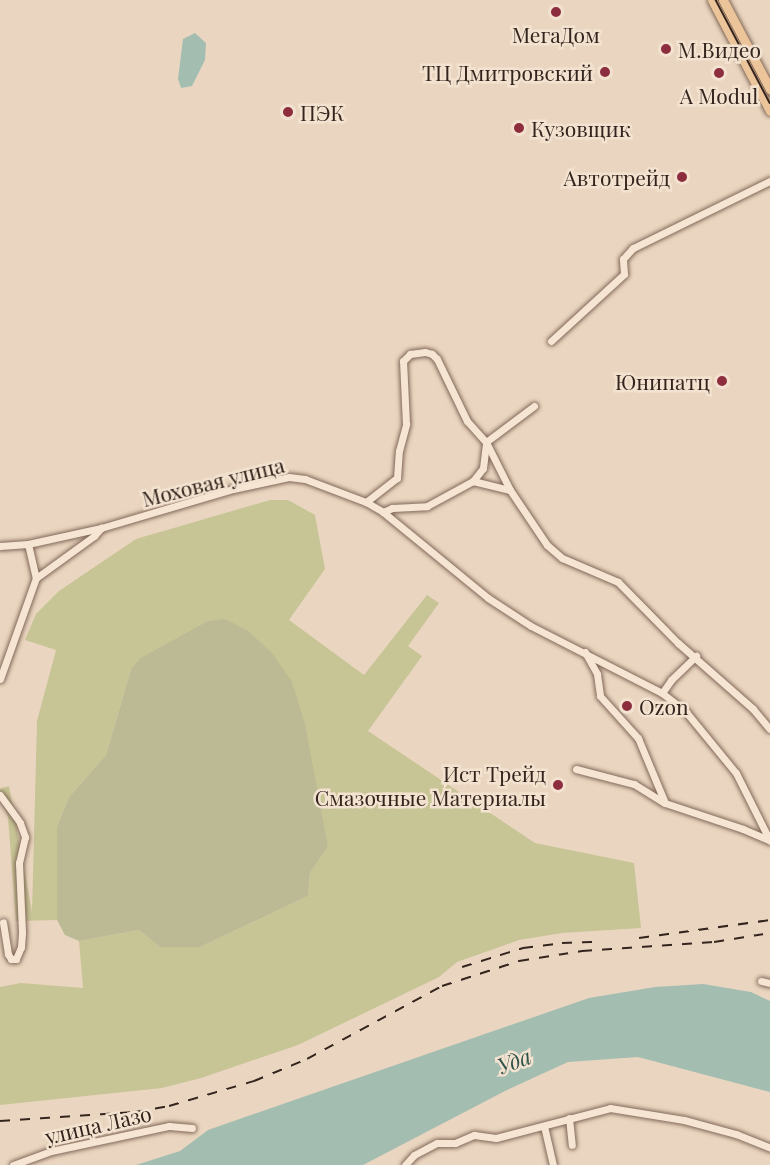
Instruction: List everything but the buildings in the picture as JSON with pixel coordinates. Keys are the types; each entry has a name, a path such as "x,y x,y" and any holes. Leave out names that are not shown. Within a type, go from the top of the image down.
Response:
{"main road":[{"path":"712,0 770,111"},
{"path":"723,0 770,89"}],"street":[{"path":"551,341 624,274 623,259 633,248 770,181"},
{"path":"366,502 397,478 399,451 406,424 402,365 410,354 425,352 436,359 467,421 486,442 510,490 547,545 562,558 618,582 678,643 696,656 753,709 770,729"},
{"path":"383,512 392,508 427,506 473,481 483,468 486,442 534,406"},
{"name":"Моховая улица","path":"0,546 28,544 101,528 233,489 289,477 306,479 366,502 383,512 488,598 531,626 662,693 686,712 730,765 770,841"},
{"path":"473,481 510,490"},
{"path":"36,578 94,536 101,528"},
{"path":"0,680 36,578 28,544"},
{"path":"585,652 597,674 600,696 638,738 666,803"},
{"path":"662,693 671,680 696,656"},
{"path":"576,769 634,784 666,803 743,829 770,841"},
{"path":"0,795 20,823 26,837 19,863 22,933 21,947 16,959 11,959 8,954 3,922"},
{"path":"761,981 770,983"},
{"path":"405,1165 414,1155 437,1143 454,1143 474,1135 496,1138 591,1111 625,1109 684,1120 736,1134 770,1148"},
{"path":"569,1118 572,1145"},
{"name":"улица Лазо","path":"13,1165 51,1151 168,1126 192,1128"},
{"path":"544,1126 553,1165"}],"shaded area":[{"path":"270,500 288,500 315,515 325,569 289,620 364,675 427,595 439,603 408,646 422,656 368,731 535,843 634,863 641,928 562,933 519,940 457,962 439,977 298,1045 201,1078 162,1088 0,1105 0,987 21,983 83,988 79,941 139,930 160,947 200,947 308,896 310,873 328,847 131,669 106,755 69,797 57,826 57,920 16,921 8,817 0,798 0,789 9,786 32,912 37,721 56,650 25,640 36,614 59,591 136,539"},
{"path":"225,619 247,630 272,653 292,682 305,724 328,847 310,873 308,896 200,947 160,947 139,930 79,941 65,935 57,920 57,826 69,797 106,755 131,669 141,658 208,621"}],"water":[{"path":"195,33 206,43 205,60 192,86 181,88 178,79 183,39"},
{"name":"Уда","path":"703,984 751,992 770,1001 770,1092 638,1057 568,1062 505,1091 363,1165 136,1165 180,1151 208,1130 589,998 655,987"}],"tram line":[{"path":"716,0 770,103"}],"railway":[{"path":"639,938 770,920"},
{"path":"0,1121 135,1112 169,1106 254,1081 307,1059 442,986 519,961 582,951 714,942 770,933"},
{"path":"462,967 523,948 562,943 598,942"}],"place":[{"name":"МегаДом","path":"556,12"},
{"name":"М.Видео","path":"666,49"},
{"name":"ТЦ Дмитровский","path":"605,72"},
{"name":"A Modul","path":"719,73"},
{"name":"ПЭК","path":"288,112"},
{"name":"Кузовщик","path":"519,128"},
{"name":"Автотрейд","path":"682,177"},
{"name":"Юнипатц","path":"722,381"},
{"name":"Ozon","path":"627,706"},
{"name":"Ист Трейд Смазочные Материалы","path":"558,785"}]}
